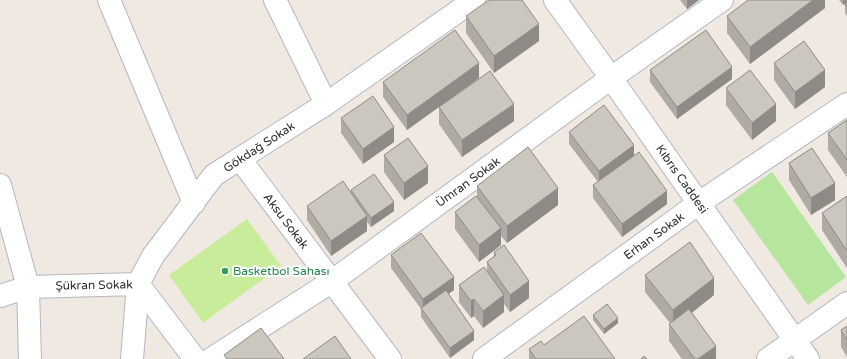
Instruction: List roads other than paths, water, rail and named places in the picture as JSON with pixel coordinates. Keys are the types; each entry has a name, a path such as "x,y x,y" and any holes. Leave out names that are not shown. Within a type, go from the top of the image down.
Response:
{"street":[{"path":"108,0 194,202"},
{"path":"274,0 326,104"},
{"name":"Gökdağ Sokak","path":"132,359 138,284 153,256 214,175 326,104 474,0"},
{"name":"Kıbrıs Caddesi","path":"554,0 611,78 808,359"},
{"name":"Ümran Sokak","path":"210,359 331,282 611,78 722,0"},
{"name":"Erhan Sokak","path":"484,359 699,203 847,104"},
{"name":"Aksu Sokak","path":"240,159 390,359"},
{"path":"0,185 28,287 30,359"},
{"name":"Şükran Sokak","path":"0,296 28,287 138,284 195,359"},
{"path":"768,359 847,303"}],"place":[{"name":"Basketbol Sahası","path":"225,271"}]}
